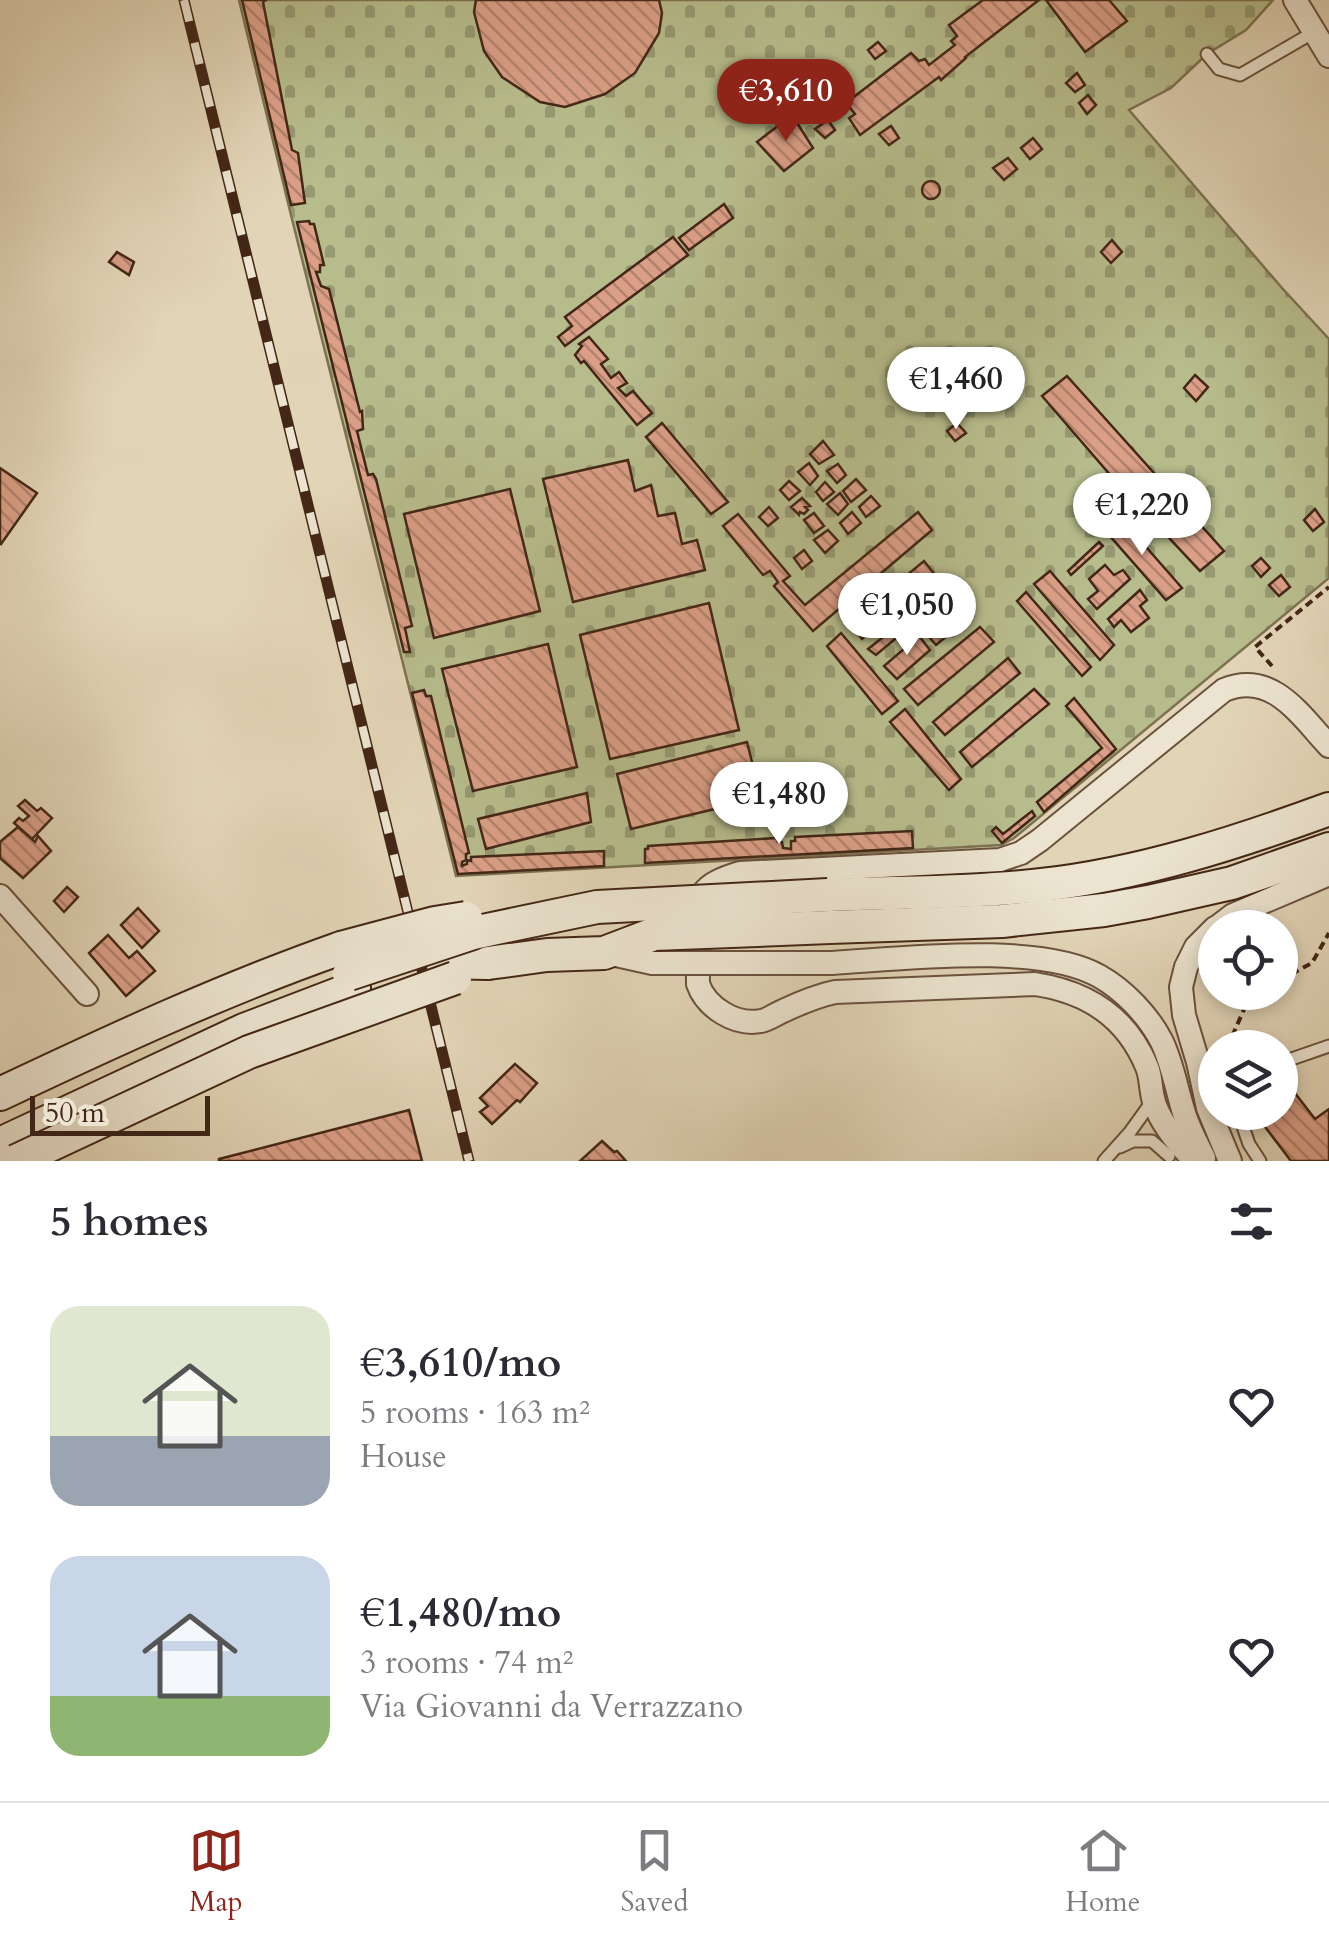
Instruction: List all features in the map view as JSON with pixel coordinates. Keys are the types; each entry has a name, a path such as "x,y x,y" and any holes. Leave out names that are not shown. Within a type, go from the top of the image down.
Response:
{"main road":[{"path":"0,1094 240,985 348,970 604,952 654,934 1090,878 1240,840 1329,809"},
{"path":"0,1144 244,1030 435,923 532,908 598,907 829,911 1002,921 1119,908 1232,883 1329,849"},
{"path":"0,1125 240,1014 348,970 473,933 598,907"},
{"path":"16,1161 248,1052 455,978 488,962"}],"street":[{"path":"1295,0 1329,56"},
{"path":"1185,1159 1153,1100 1149,1070 1136,1046 1118,1021 1094,1003 1062,988 1035,984 834,992 760,1021 739,1019 707,1002 698,984 696,905 706,890 722,878 740,873 988,861 1022,853 1224,690 1237,685 1262,688 1286,700 1329,746"},
{"path":"1245,910 1329,874"},
{"path":"0,896 87,994"},
{"path":"1198,945 1181,987 1184,1015 1208,1108 1226,1152"},
{"path":"604,952 652,963 832,963 974,956 1030,957 1072,965 1098,975 1123,994 1163,1044 1187,1122 1185,1159"}],"lane":[{"path":"1208,54 1219,69 1240,75 1314,32"},
{"path":"1298,1057 1329,1046"},
{"path":"1104,1161 1153,1100"},
{"path":"1244,1130 1260,1161"},
{"path":"1114,1150 1133,1141 1152,1142 1185,1159"},
{"path":"1226,1152 1251,1161"}],"path":[{"path":"1255,647 1329,587"},
{"path":"1298,970 1312,962 1329,934"}],"green space":[{"path":"239,0 1273,0 1246,30 1207,54 1171,88 1129,110 1329,339 1329,578 1001,845 456,876"}],"building":[{"path":"242,0 266,0 263,2 292,150 298,153 305,203 291,205"},
{"path":"476,0 659,0 662,13 659,33 635,73 605,94 565,107 540,102 502,77 484,51 474,12"},
{"path":"983,0 1039,0 941,80 939,77 860,135 849,118 855,114 846,103 911,53 929,65 955,45 951,41 957,36 949,25"},
{"path":"1046,0 1109,0 1127,21 1085,52"},
{"path":"878,42 886,51 875,59 868,50"},
{"path":"1077,73 1085,85 1075,92 1066,83"},
{"path":"1088,95 1096,105 1087,114 1079,103"},
{"path":"809,96 817,104 805,113 797,103"},
{"path":"792,115 813,148 784,171 757,142"},
{"path":"828,120 835,130 825,138 815,129"},
{"path":"891,126 899,138 889,145 879,134"},
{"path":"1033,138 1042,149 1030,159 1021,148"},
{"path":"1008,158 1017,169 1004,180 993,168"},
{"path":"931,181 940,190 931,199 922,190"},
{"path":"724,204 733,218 689,250 679,238"},
{"path":"297,222 314,224 324,265 316,272 321,286 329,289 362,411 363,429 357,431 368,475 373,474 376,479 412,626 405,628 410,652 404,652"},
{"path":"673,237 688,255 565,346 558,337 572,326 565,317"},
{"path":"1112,240 1122,252 1111,263 1101,252"},
{"path":"117,252 134,262 129,275 109,262"},
{"path":"589,337 608,359 601,364 611,378 619,372 627,383 618,388 626,396 633,391 652,413 637,425 575,355 582,346 579,344"},
{"path":"1195,375 1208,387 1196,401 1184,388"},
{"path":"1067,376 1224,551 1200,571 1128,494 1115,494 1108,482 1112,477 1042,396"},
{"path":"662,423 728,502 711,514 646,437"},
{"path":"957,423 966,433 955,441 947,431"},
{"path":"823,441 834,455 819,464 810,454"},
{"path":"628,460 635,491 651,485 658,516 675,513 682,544 697,540 705,570 573,602 543,479"},
{"path":"809,463 818,476 810,485 798,472"},
{"path":"838,464 846,475 837,483 827,471"},
{"path":"0,468 37,493 1,544 0,543"},
{"path":"856,479 866,490 851,502 843,491"},
{"path":"789,481 800,491 789,500 780,490"},
{"path":"825,482 834,492 823,501 816,492"},
{"path":"510,489 540,611 434,638 404,514"},
{"path":"840,493 848,504 838,515 827,504"},
{"path":"871,496 880,506 866,517 859,507"},
{"path":"802,498 810,506 799,515 791,507"},
{"path":"769,507 778,518 768,526 759,517"},
{"path":"1315,509 1324,522 1313,531 1304,520"},
{"path":"852,512 861,523 848,534 840,523"},
{"path":"918,512 932,530 813,631 774,586 778,582 770,571 763,575 723,526 738,514 790,576 783,581 805,605"},
{"path":"814,513 824,526 814,533 804,520"},
{"path":"1118,515 1182,588 1166,600 1103,528"},
{"path":"828,530 838,541 825,553 814,540"},
{"path":"1099,542 1103,546 1071,575 1068,571"},
{"path":"804,550 812,561 802,569 794,558"},
{"path":"1261,558 1270,568 1261,577 1252,566"},
{"path":"924,561 936,576 901,606 889,590"},
{"path":"1105,565 1114,575 1123,570 1130,579 1097,609 1088,599 1098,591 1089,579"},
{"path":"1050,571 1114,645 1100,660 1034,584"},
{"path":"1281,575 1290,587 1279,596 1269,585"},
{"path":"945,586 950,592 918,619 913,613"},
{"path":"1140,590 1147,600 1140,606 1149,618 1131,632 1121,620 1114,627 1108,619"},
{"path":"1026,592 1091,667 1082,676 1017,601"},
{"path":"884,595 897,609 862,639 851,625"},
{"path":"709,603 739,730 610,759 580,635"},
{"path":"958,604 971,616 936,645 924,631"},
{"path":"902,622 907,629 876,655 868,649"},
{"path":"980,627 994,642 918,705 904,689"},
{"path":"841,633 898,701 882,714 827,646"},
{"path":"919,636 930,650 897,679 884,666"},
{"path":"548,644 577,767 473,791 442,669"},
{"path":"1008,658 1020,673 945,735 933,722"},
{"path":"1034,689 1049,704 972,767 960,752"},
{"path":"424,690 426,696 431,696 469,853 462,866 471,857 604,851 604,866 458,874 412,693"},
{"path":"1074,698 1116,749 1044,812 1037,802 1102,748 1066,706"},
{"path":"905,709 961,779 949,790 890,722"},
{"path":"747,742 761,798 631,829 617,774"},
{"path":"587,793 591,822 486,849 478,819"},
{"path":"25,800 52,818 32,839 14,823 29,816 18,806"},
{"path":"1032,811 1035,816 1002,843 992,831 996,827 1003,834"},
{"path":"18,827 35,842 38,836 51,851 23,878 0,858 0,842"},
{"path":"912,831 913,848 645,863 648,846 776,838 783,848 791,849 795,837"},
{"path":"67,887 78,897 64,912 54,901"},
{"path":"138,908 159,931 142,948 121,925"},
{"path":"108,935 129,958 137,951 155,971 126,996 89,953"},
{"path":"515,1064 537,1083 492,1124 480,1112 488,1106 480,1098"},
{"path":"1298,1097 1315,1119 1329,1109 1329,1161 1291,1161 1267,1130 1298,1130"},
{"path":"409,1110 422,1161 219,1161 219,1159"},
{"path":"602,1141 617,1151 626,1161 580,1161"}],"railway":[{"path":"184,0 469,1161"}]}
